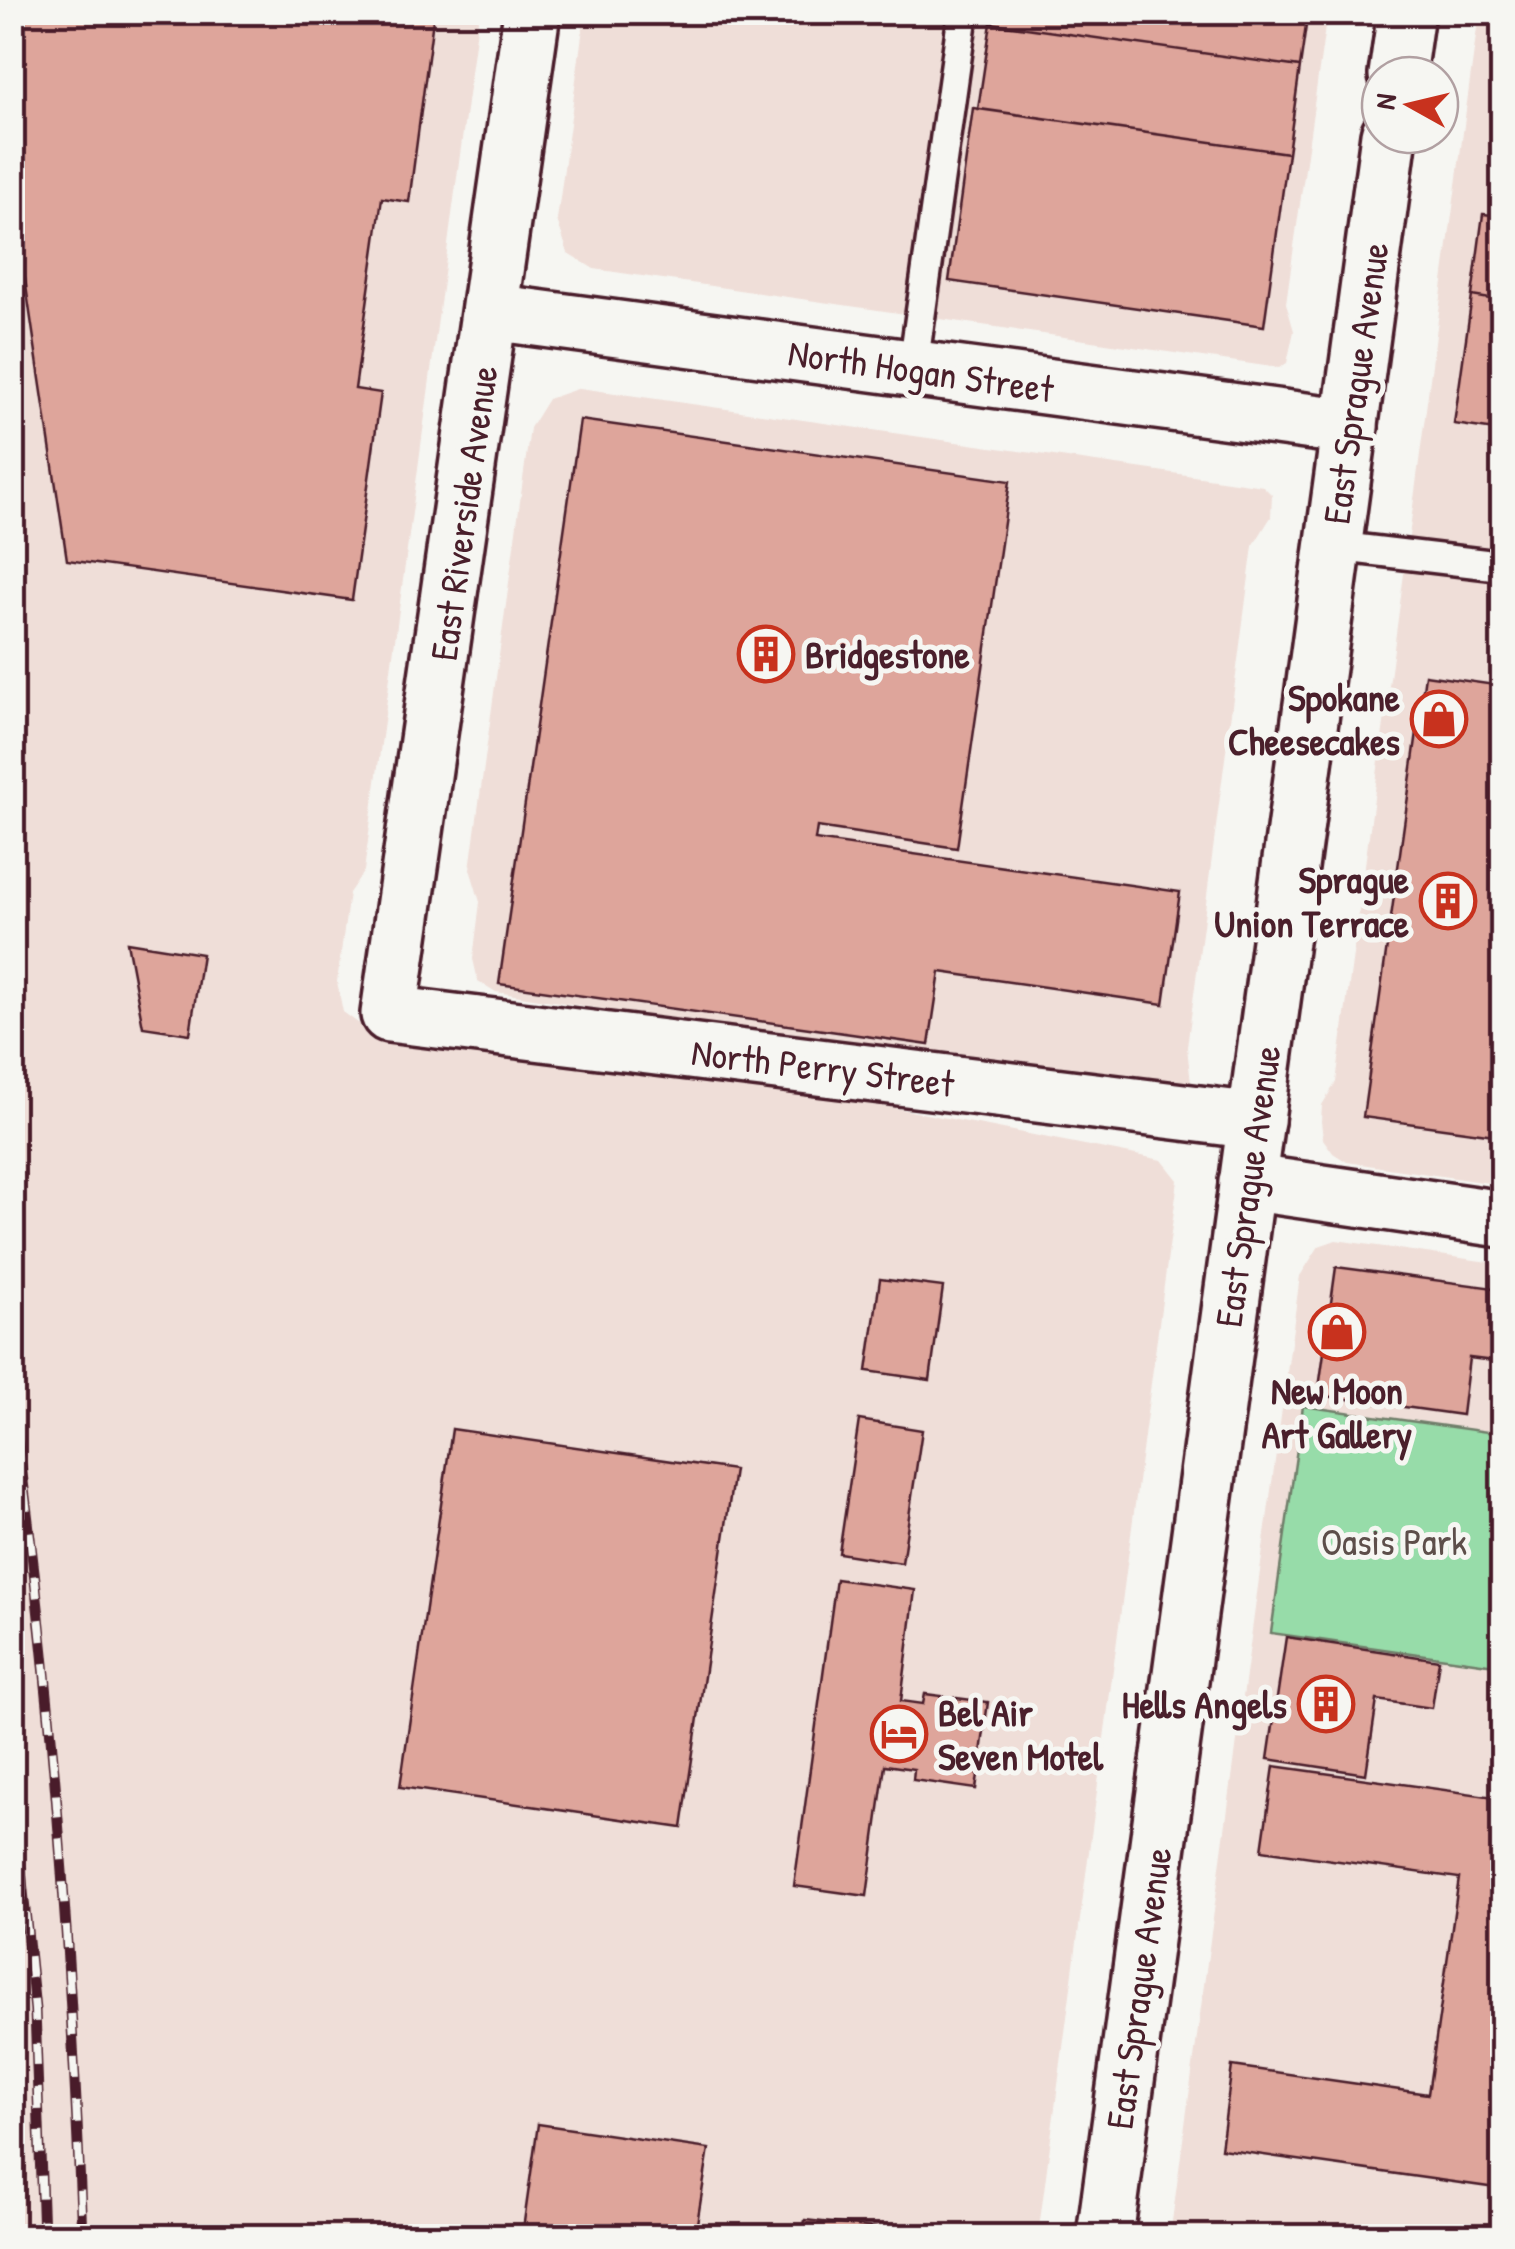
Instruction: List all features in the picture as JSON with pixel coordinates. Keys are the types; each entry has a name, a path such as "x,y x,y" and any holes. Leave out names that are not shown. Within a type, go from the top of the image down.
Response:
{"street":[{"name":"East Riverside Avenue","path":"390,1014 532,12"},
{"path":"1400,55 1406,12"},
{"name":"East Sprague Avenue","path":"1105,2236 1386,155"},
{"name":"North Hogan Street","path":"492,312 1350,427"},
{"name":"North Perry Street","path":"390,1014 1256,1121"},
{"path":"1247,1182 1502,1218"}],"lane":[{"path":"913,368 962,12"},
{"path":"1333,546 1502,566"}],"shaded area":[{"path":"12,13 479,13 364,871 349,893 337,982 343,1012 369,1031 895,1108 1162,1160 1178,1180 1038,2236 13,2236"},
{"path":"585,13 1327,13 1286,303 1294,331 1287,363 1279,368 594,269 568,253 557,220"},
{"path":"1479,13 1502,13 1502,1185 1347,1162 1333,1153 1323,1139 1321,1121 1322,1105 1336,1082"},
{"name":"Bridgestone","path":"580,388 1263,486 1272,495 1271,517 1253,546 1187,1047 1192,1093 1175,1100 496,992 478,981 473,959 480,902 470,869 530,428 548,399"},
{"path":"1336,1240 1502,1264 1502,2236 1170,2236 1300,1276 1319,1246"}],"green space":[{"name":"Oasis Park","path":"1303,1406 1502,1434 1502,1666 1271,1633"}],"building":[{"path":"12,12 434,12 409,202 382,198 355,389 381,393 352,600 67,560 12,192"},
{"path":"992,12 1308,12 1300,67 991,23"},
{"path":"991,23 1300,67 1288,153 978,109"},
{"path":"973,108 1288,153 1264,326 949,281"},
{"path":"1483,214 1502,216 1502,301 1472,296"},
{"path":"1472,296 1502,301 1502,431 1454,424"},
{"name":"Bridgestone","path":"580,420 1010,481 957,848 817,827 815,840 1180,892 1164,1004 940,972 929,1045 499,984"},
{"name":"Sprague Union Terrace","path":"1425,675 1502,686 1502,1136 1363,1117"},
{"path":"127,942 202,954 190,1034 143,1027"},
{"path":"1336,1267 1502,1289 1502,1362 1469,1358 1462,1415 1318,1395"},
{"path":"880,1279 943,1287 930,1380 867,1371"},
{"path":"859,1420 922,1430 902,1563 839,1553"},
{"path":"452,1429 734,1470 682,1828 400,1787"},
{"name":"Bel Air Seven Motel","path":"836,1579 915,1590 901,1701 923,1704 925,1694 988,1702 976,1789 913,1780 914,1769 885,1765 867,1896 794,1886"},
{"name":"Hells Angels","path":"1286,1637 1439,1660 1432,1708 1377,1700 1366,1774 1268,1759"},
{"path":"1274,1766 1502,1798 1502,2140 1496,2188 1221,2149 1232,2066 1428,2094 1459,1878 1262,1850"},
{"path":"538,2124 709,2149 695,2236 522,2236"},
{"path":"805,2220 947,2236 802,2236"}],"railway":[{"path":"12,1401 38,1609 58,1818 82,2236"},
{"path":"12,1781 35,2010 43,2236"}],"place":[{"name":"Bridgestone","path":"766,654"},
{"name":"Spokane Cheesecakes","path":"1439,719"},
{"name":"Sprague Union Terrace","path":"1448,901"},
{"name":"New Moon Art Gallery","path":"1337,1332"},
{"name":"Hells Angels","path":"1326,1704"},
{"name":"Bel Air Seven Motel","path":"899,1734"}]}
